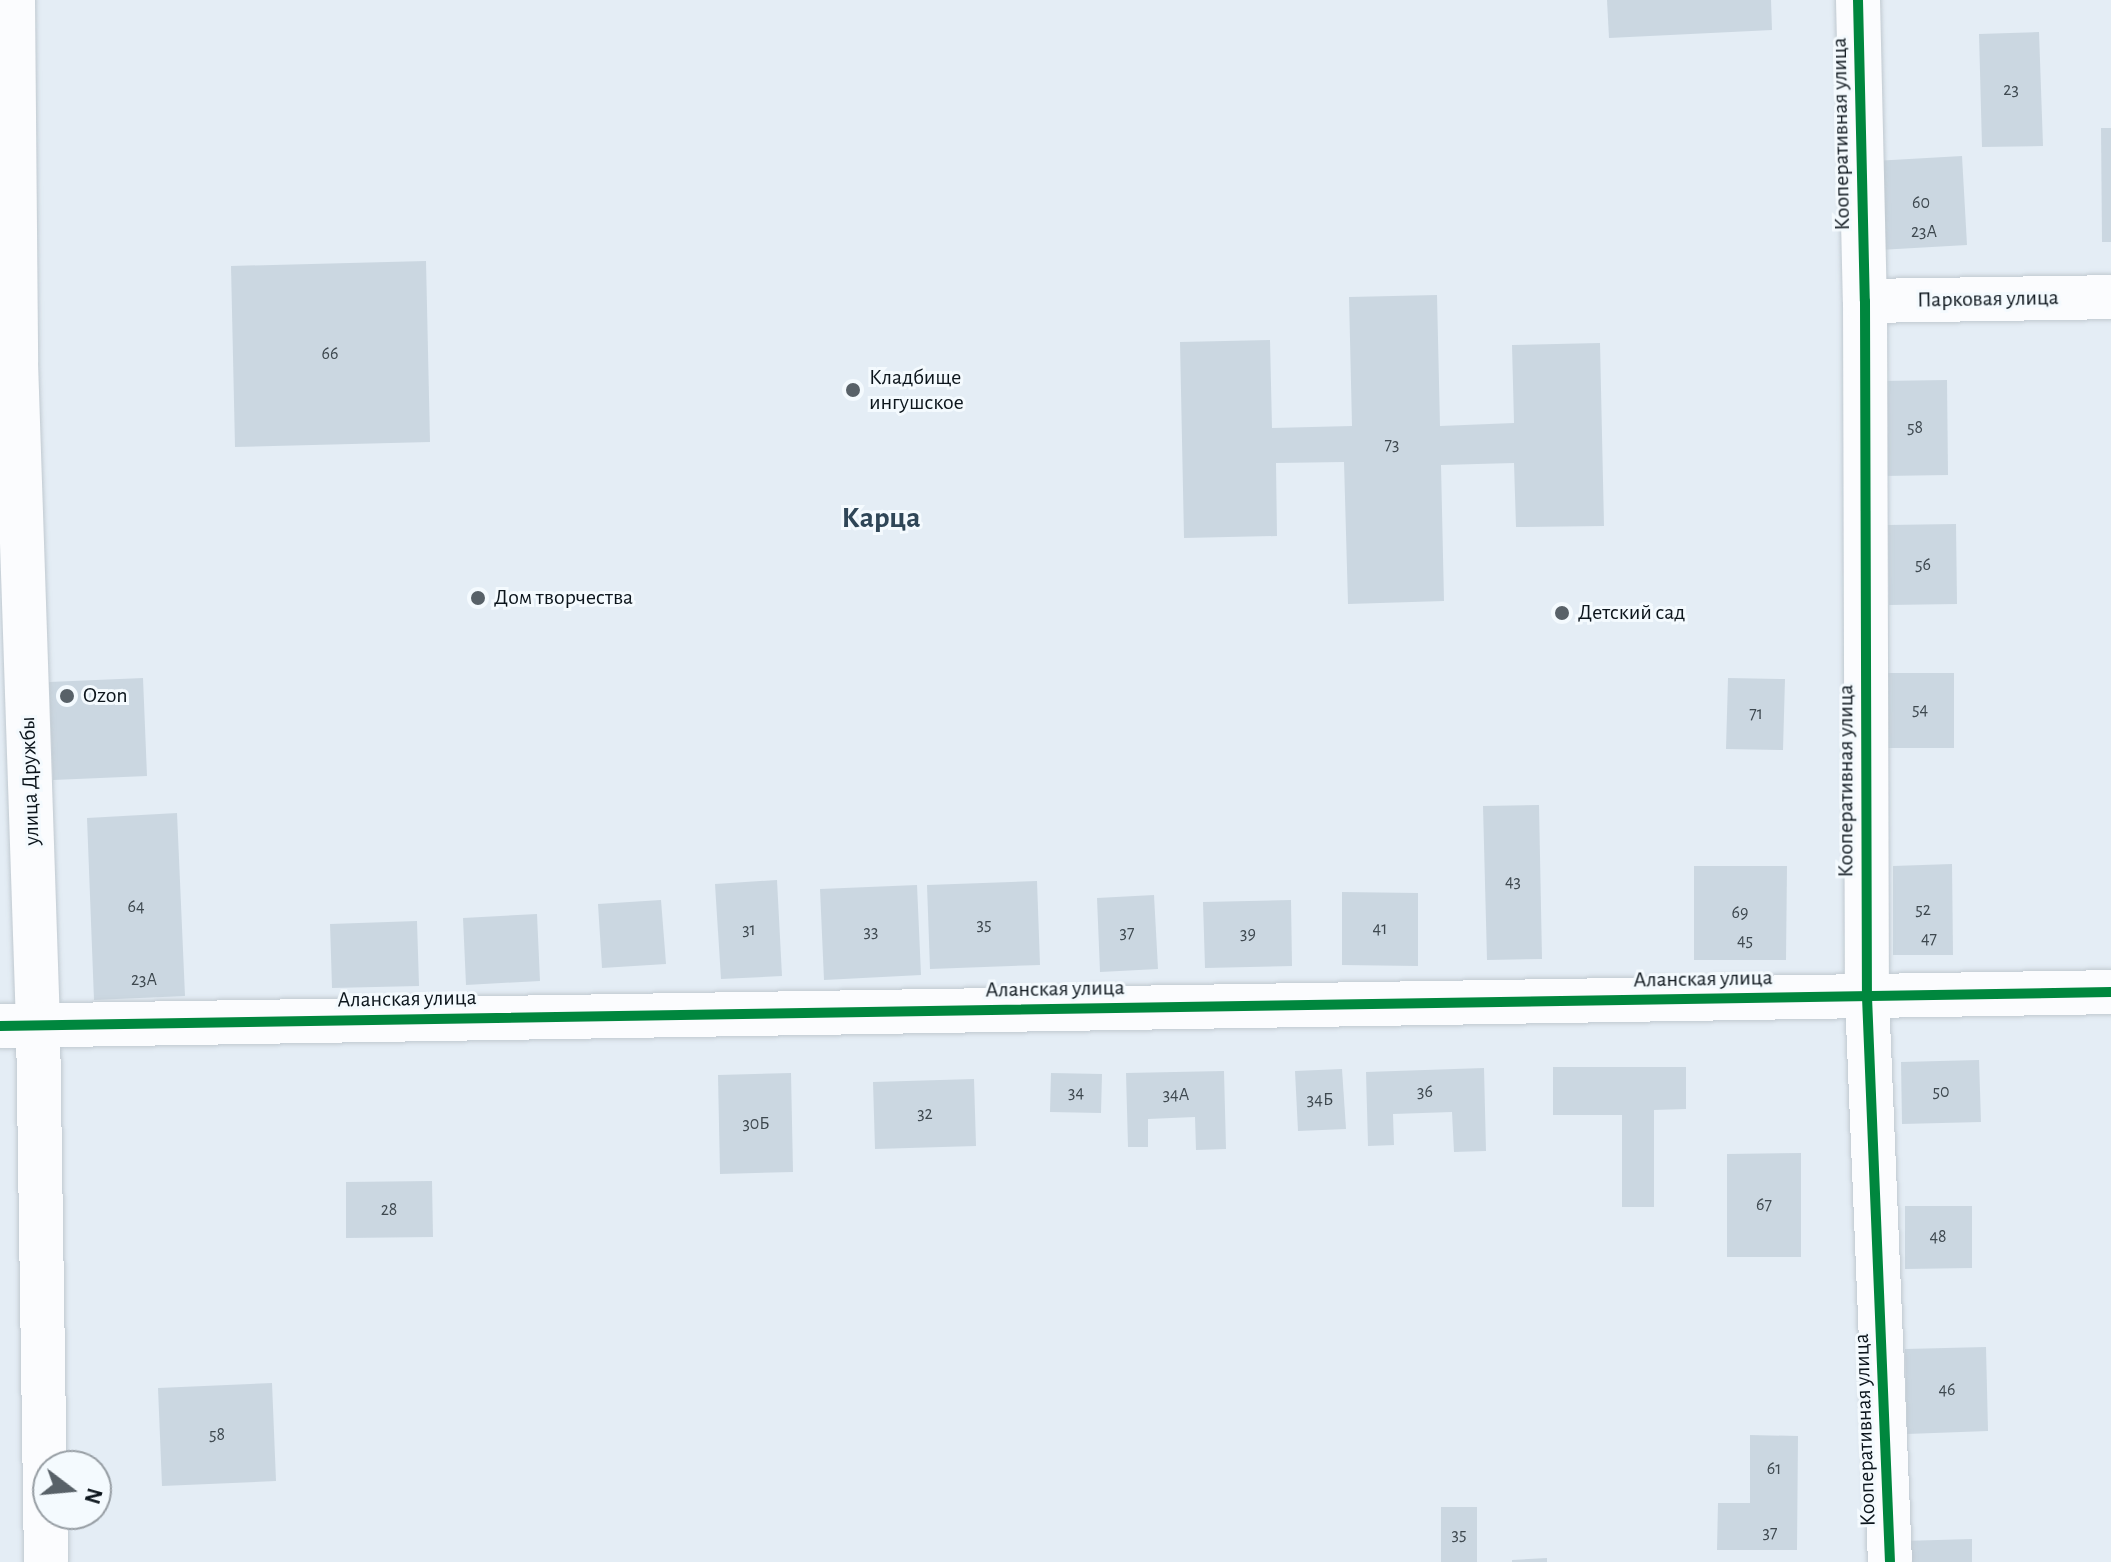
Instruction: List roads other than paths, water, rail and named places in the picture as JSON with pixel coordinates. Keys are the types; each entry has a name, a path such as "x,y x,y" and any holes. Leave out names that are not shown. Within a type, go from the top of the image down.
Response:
{"street":[{"name":"улица Дружбы","path":"13,0 8,362 19,1025 46,1562"},
{"name":"Кооперативная улица","path":"1858,0 1865,301 1867,997 1890,1562"},
{"name":"Парковая улица","path":"1865,301 2111,297"},
{"name":"Аланская улица","path":"19,1025 2111,992"}],"place":[{"name":"Кладбище ингушское","path":"853,390"},
{"name":"Дом творчества","path":"478,598"},
{"name":"Детский сад","path":"1562,613"},
{"name":"Ozon","path":"67,696"}],"district":[{"name":"Карца","path":"881,518"}]}
